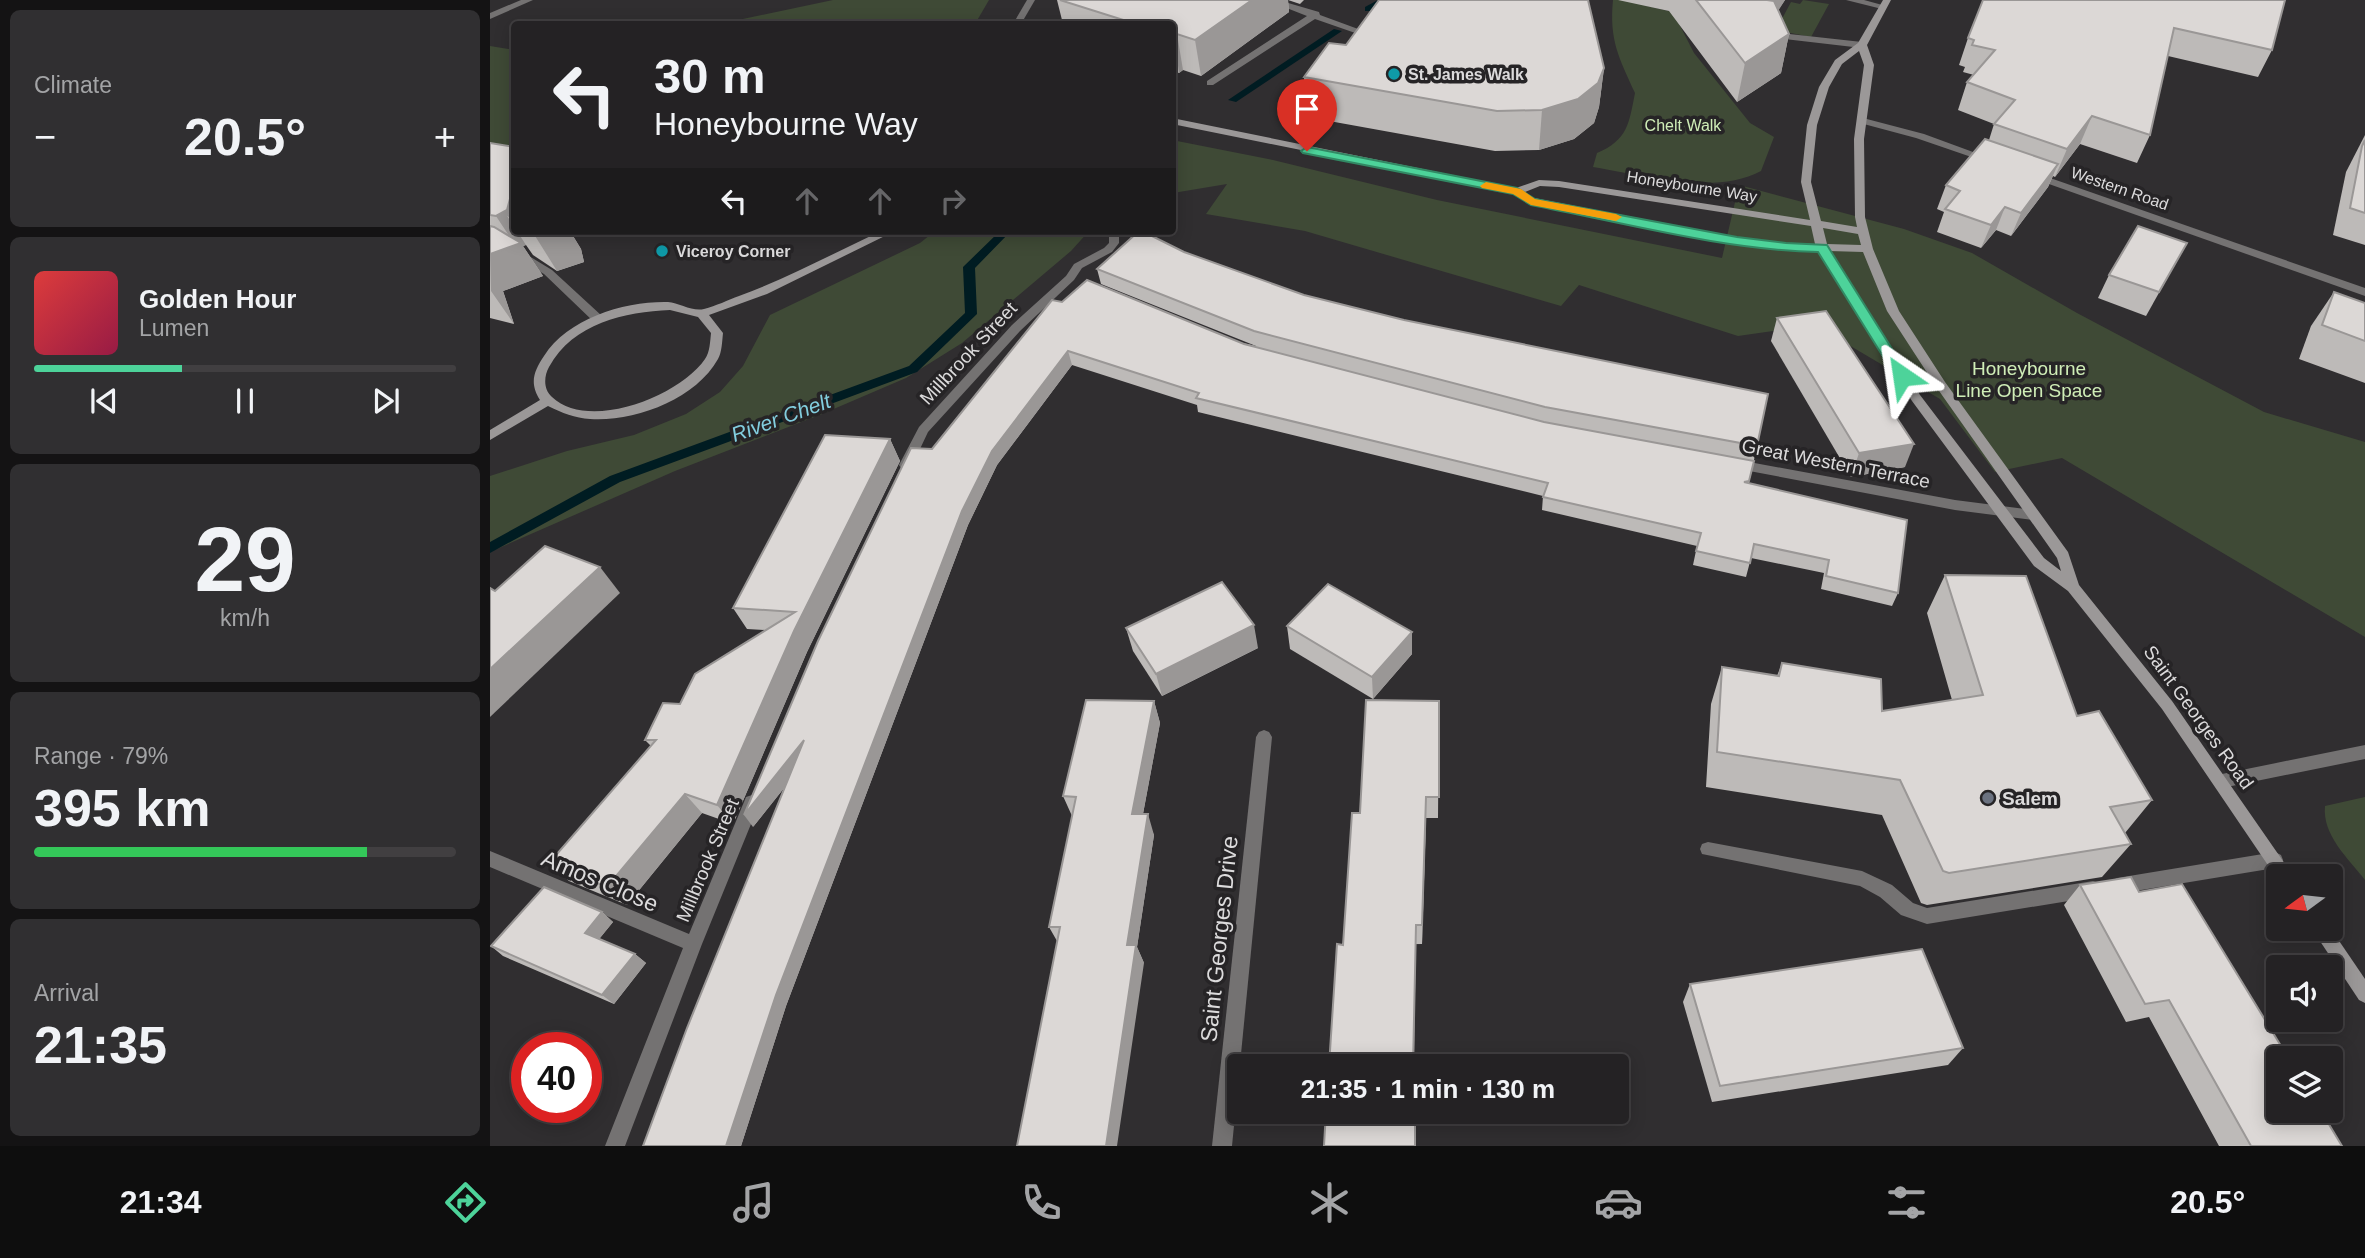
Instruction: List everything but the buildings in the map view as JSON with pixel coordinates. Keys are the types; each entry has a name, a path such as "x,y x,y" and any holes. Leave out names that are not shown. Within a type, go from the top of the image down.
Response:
{"street":[{"path":"490,16 529,0"},
{"path":"1019,21 1031,0"},
{"path":"1270,0 1364,33"},
{"path":"1850,0 1884,3"},
{"name":"Saint Georges Road","path":"1884,3 1862,45 1838,62 1824,87 1811,135 1806,181 1822,248 1916,398 2039,562 2073,587 2167,705 2278,864"},
{"path":"1210,83 1316,14"},
{"path":"1760,33 1862,45"},
{"name":"Saint Georges Road","path":"1862,45 1869,65 1859,139 1863,232 1867,249 1893,310 1941,385 2063,556 2073,587"},
{"path":"1863,121 1920,136 1998,163"},
{"name":"Honeybourne Way","path":"1176,122 1417,173 1517,191 1531,201 1749,243 1867,249"},
{"name":"Honeybourne Way","path":"1176,128 1202,129"},
{"name":"Western Road","path":"2024,172 2365,292"},
{"name":"Honeybourne Way","path":"1517,191 1539,183 1559,184 1740,210 1863,232"},
{"path":"702,314 717,333 713,357 699,376 666,398 635,410 599,415 571,412 548,401 539,386 540,375 548,356 571,334 598,319 642,307 670,306 702,314 763,291 882,235"},
{"name":"Millbrook Street","path":"899,480 923,430 1016,328 1076,281 1085,261 1108,250 1116,235"},
{"path":"490,249 520,255 548,272 598,319"},
{"path":"520,255 532,249"},
{"path":"490,436 548,401"},
{"name":"Great Western Terrace","path":"1722,462 2003,513 2033,515"},
{"name":"Saint Georges Drive","path":"1222,1146 1264,737"},
{"path":"2222,781 2365,752"},
{"name":"Millbrook Street","path":"615,1146 693,944 759,786"},
{"path":"1708,849 1862,879 1886,891 1906,909 1927,916 2275,860"},
{"name":"Amos Close","path":"490,859 693,944"},
{"path":"2330,942 2365,994"}],"green space":[{"path":"833,0 989,0 977,21 733,21"},
{"name":"Chelt Walk","path":"1613,0 1651,0 1647,6 1673,12 1694,53 1750,123 1774,137 1761,171 1743,178 1701,183 1593,167 1597,153 1615,142 1625,129 1635,93 1614,38"},
{"path":"1803,0 1829,4 1811,37 1776,30 1791,2 1800,4"},
{"path":"490,46 511,50 511,156 490,158"},
{"name":"Honeybourne Line Open Space","path":"1176,141 1273,160 1437,200 1722,258 1739,185 1904,229 1972,253 2077,313 2264,412 2365,442 2365,637 2062,458 1995,472 1940,399 1815,325 1738,336 1579,285 1561,306 1305,231 1206,214 1227,184 1176,192"},
{"path":"930,235 1085,235 1071,251 962,343 906,378 675,471 490,552 490,476 567,451 634,435 686,414 720,392 743,366 770,315 920,243"},
{"path":"2365,797 2365,880 2332,836 2325,817 2325,806"}],"waterway":[{"name":"River Chelt","path":"1368,9 1385,0"},
{"name":"River Chelt","path":"1233,100 1337,31"},
{"name":"River Chelt","path":"490,548 615,479 913,369 971,314 969,267 1002,235"}],"slow traffic":[{"path":"1486,186 1517,191 1531,201 1616,217"}],"place":[{"name":"St. James Walk","path":"1394,74"},
{"name":"Viceroy Corner","path":"662,251"},
{"name":"Salem","path":"1988,798"}],"route":[{"path":"1307,151 1517,191 1531,201 1762,245 1822,248 1902,376"}]}
